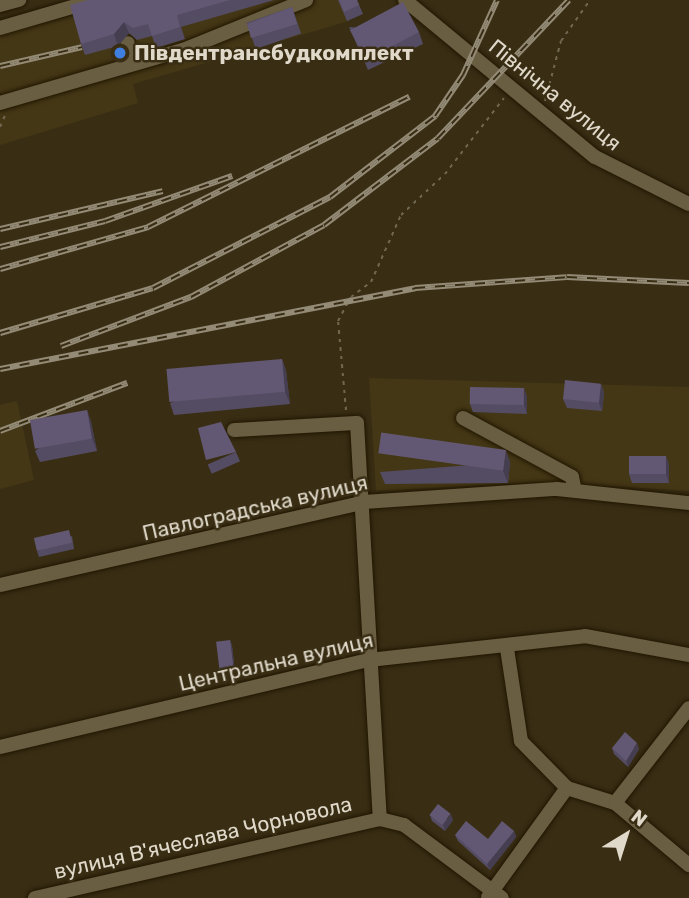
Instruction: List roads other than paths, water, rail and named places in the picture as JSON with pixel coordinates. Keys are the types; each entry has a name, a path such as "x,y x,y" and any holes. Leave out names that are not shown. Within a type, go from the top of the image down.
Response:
{"street":[{"path":"0,5 19,0"},
{"path":"0,28 96,0"},
{"path":"0,103 183,50 306,0"},
{"name":"Північна вулиця","path":"405,0 542,116 617,171 689,204"},
{"path":"125,66 128,43"},
{"path":"463,418 572,477 575,491"},
{"path":"234,430 352,422 364,502 369,660 380,820 404,825 494,896 568,788"},
{"name":"Павлоградська вулиця","path":"0,585 364,502 575,491 689,503"},
{"name":"Центральна вулиця","path":"0,747 369,660 507,648 586,636 689,655"},
{"path":"507,648 521,741 568,788 615,803 689,865"},
{"path":"615,803 689,708"},
{"name":"вулиця В'ячеслава Чорновола","path":"34,898 70,894 380,820"}],"railway":[{"path":"0,333 153,288 330,197 435,116 463,75 497,0"},
{"path":"61,346 191,297 324,225 438,138 569,0"},
{"path":"0,66 82,47"},
{"path":"0,269 148,227 409,97"},
{"path":"0,247 105,221 232,176"},
{"path":"0,229 163,191"},
{"path":"0,369 415,288 567,277 689,283"},
{"path":"0,431 127,383"}],"place":[{"name":"Південтрансбудкомплект","path":"120,53"}]}
